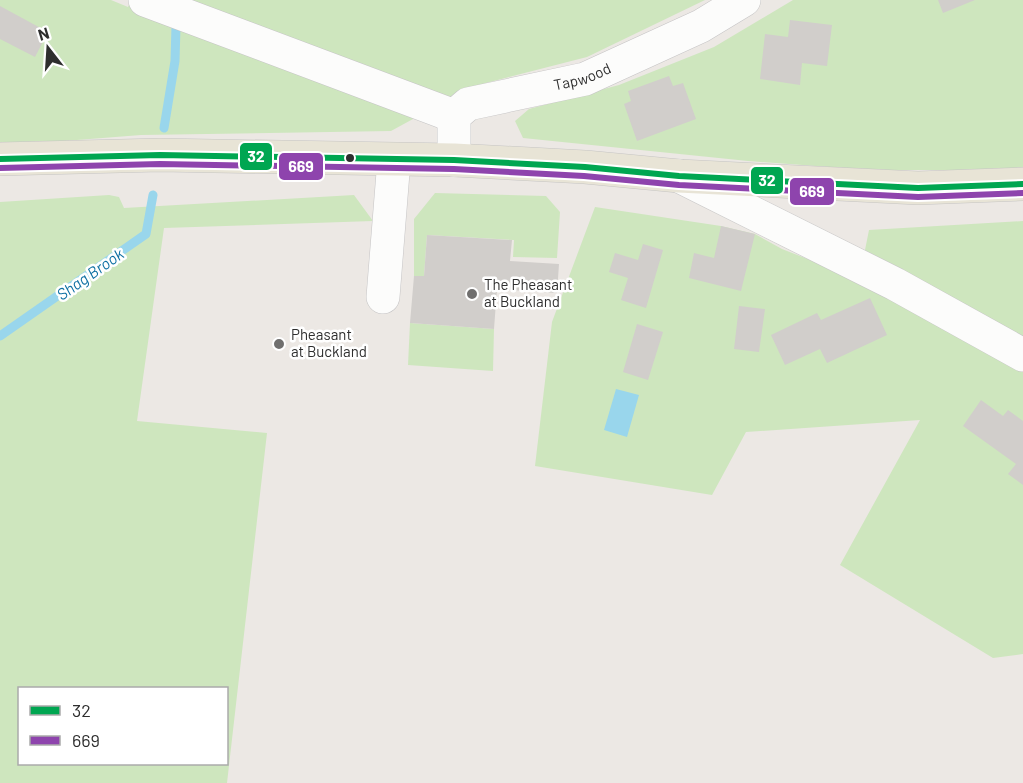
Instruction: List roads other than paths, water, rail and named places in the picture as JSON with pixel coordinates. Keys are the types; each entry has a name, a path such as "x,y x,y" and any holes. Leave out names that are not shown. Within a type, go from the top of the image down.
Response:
{"main road":[{"path":"0,159 160,155 454,160 585,167 679,176 918,188 1023,184"}],"street":[{"path":"145,0 454,116 454,160"},
{"name":"Tapwood","path":"454,116 468,104 585,79 701,26 744,0"},
{"path":"383,297 394,160"},
{"path":"679,176 895,284 1023,355"}],"water":[{"path":"616,389 639,395 627,437 604,430"}],"waterway":[{"name":"Shag Brook","path":"164,128 175,61 176,26"},
{"name":"Shag Brook","path":"0,336 146,234 153,195"}],"place":[{"name":"The Pheasant at Buckland","path":"472,294"},
{"name":"Pheasant at Buckland","path":"279,344"}]}
